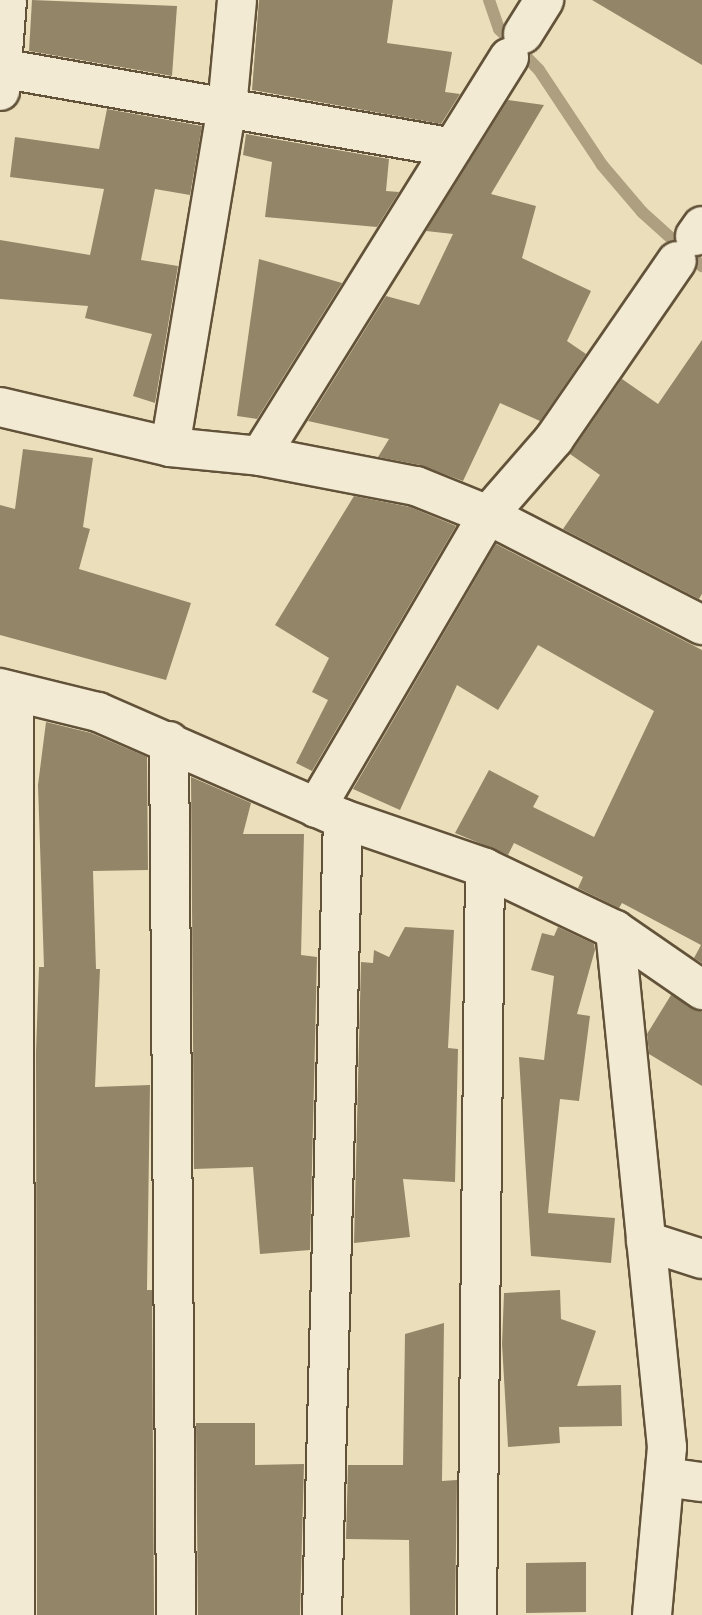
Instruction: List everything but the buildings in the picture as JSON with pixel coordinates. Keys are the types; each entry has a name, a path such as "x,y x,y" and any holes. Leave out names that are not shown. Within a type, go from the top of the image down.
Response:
{"street":[{"path":"7,0 1,76 227,108 452,148"},
{"path":"170,447 227,108 237,0"},
{"path":"260,456 544,0"},
{"path":"322,1615 330,814 488,515 554,439 691,241"},
{"path":"0,407 170,447 260,456 416,486 488,515 699,618"},
{"path":"15,1615 7,690 98,712 330,814 485,868 615,930 702,990"},
{"path":"169,741 177,1615"},
{"path":"477,1615 485,868"},
{"path":"615,930 667,1447 683,1479 652,1615"},
{"path":"646,1241 702,1259"}],"waterway":[{"path":"489,0 499,29 539,70 602,165 642,212 702,266"}]}
